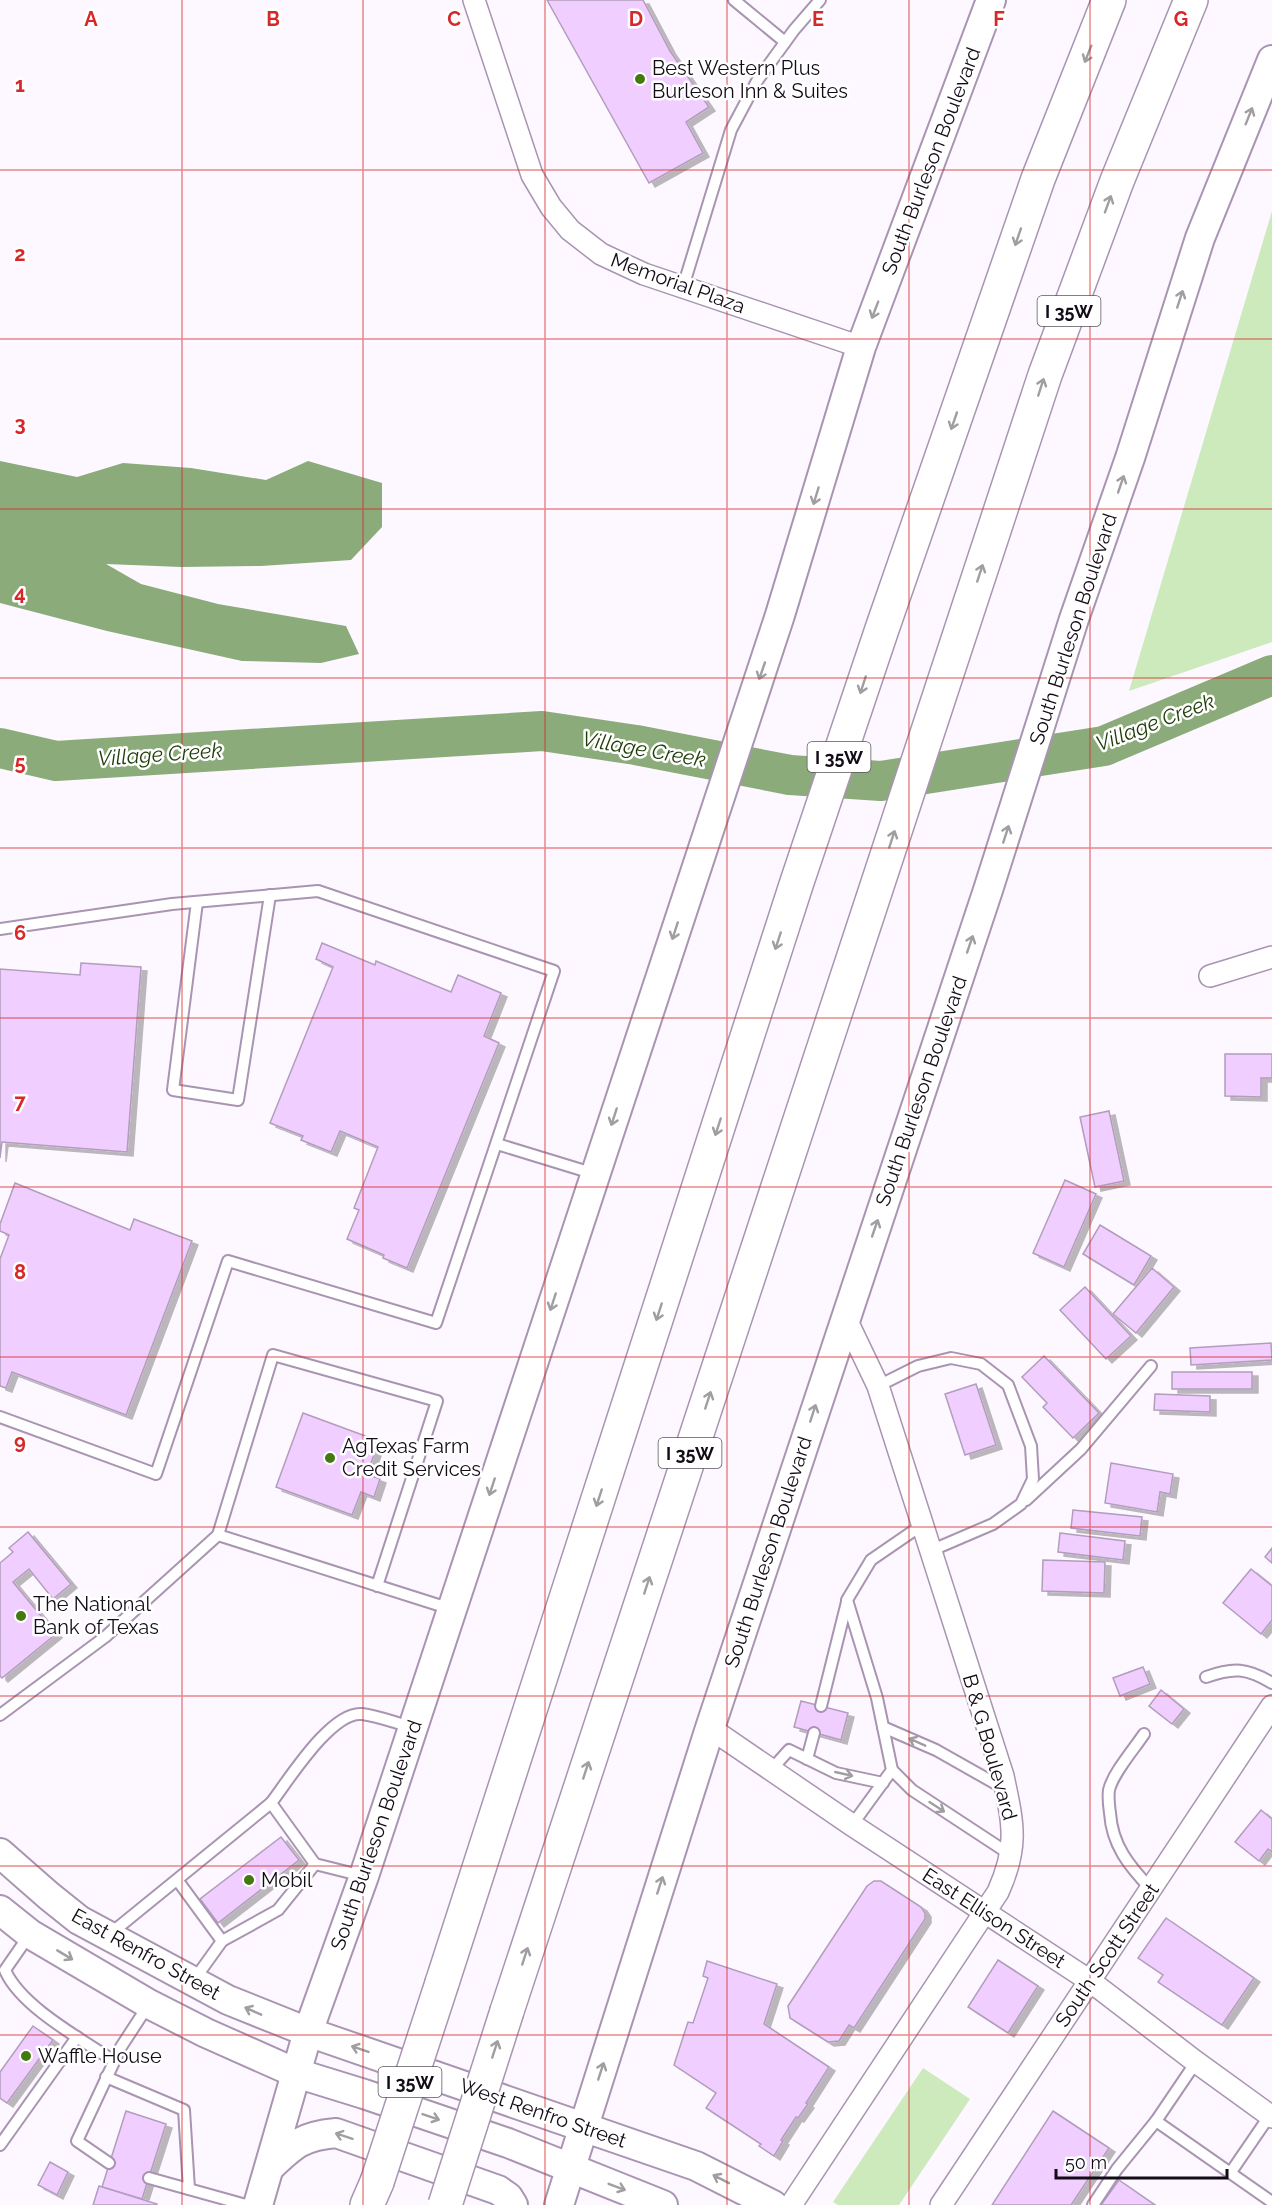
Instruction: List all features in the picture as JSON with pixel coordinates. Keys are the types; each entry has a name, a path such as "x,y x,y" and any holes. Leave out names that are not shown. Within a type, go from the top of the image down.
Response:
{"highway":[{"name":"I 35W","path":"371,2197 796,885 1038,179 1109,0"},
{"name":"I 35W","path":"445,2205 1045,375 1117,181 1191,0"}],"main road":[{"name":"South Burleson Boulevard","path":"258,2205 308,2032 364,1876 780,615 861,347 991,0"},
{"name":"South Burleson Boulevard","path":"559,2205 710,1728 988,890 1074,619 1130,458 1200,238 1272,60"},
{"name":"East Renfro Street","path":"0,1853 79,1920 228,2000 308,2032"},
{"path":"0,1879 53,1917 79,1920"},
{"name":"East Renfro Street","path":"0,1910 30,1934 149,2004 206,2033 296,2073"},
{"name":"West Renfro Street","path":"308,2032 696,2166 773,2205"},
{"name":"West Renfro Street","path":"296,2073 497,2140 570,2169"},
{"path":"270,2167 294,2145 315,2134 336,2133 498,2190 508,2197 513,2205"},
{"path":"570,2169 663,2205"}],"street":[{"name":"Memorial Plaza","path":"474,0 532,175 551,207 570,230 601,254 644,274 861,347"},
{"path":"1210,976 1272,957"},
{"name":"B & G Boulevard","path":"791,2205 985,1911 1006,1875 1011,1856 1014,1826 1006,1789 878,1386 845,1317"},
{"name":"South Scott Street","path":"942,2205 1272,1706"},
{"name":"East Ellison Street","path":"710,1728 852,1825 1090,1981 1271,2116"}],"lane":[{"path":"734,0 785,42"},
{"path":"683,287 731,130 757,81 785,42 820,0"},
{"path":"0,929 196,902 318,891 554,971 436,1323 228,1261 156,1474 0,1417"},
{"path":"196,902 173,1090 238,1101 270,895"},
{"path":"497,1144 596,1174"},
{"path":"0,1714 105,1637 218,1535 273,1355 436,1401 377,1586"},
{"path":"878,1386 918,1366 951,1358 981,1364 1008,1385 1031,1446 1033,1479 1021,1504"},
{"path":"930,1551 993,1524 1021,1504 1081,1449 1151,1366"},
{"path":"821,1706 848,1600 871,1560 922,1525"},
{"path":"218,1535 452,1609"},
{"path":"848,1600 877,1698 892,1770 912,1790 1011,1856"},
{"path":"1206,1677 1228,1670 1245,1670 1272,1683"},
{"path":"107,1936 178,1881 271,1803 320,1738 335,1724 359,1713 413,1727"},
{"path":"883,1727 936,1750 1006,1789"},
{"path":"807,1759 814,1733"},
{"path":"1144,1734 1109,1789 1109,1803 1110,1823 1117,1847 1130,1866 1151,1889"},
{"path":"771,1770 789,1750 836,1773 883,1783"},
{"path":"852,1825 892,1770"},
{"path":"271,1803 315,1864 364,1876"},
{"path":"193,1981 222,1941 278,1910 315,1864"},
{"path":"178,1881 222,1941"},
{"path":"30,1934 5,1970 10,1982 38,2010 114,2061"},
{"path":"109,2163 77,2141 121,2047 149,2004"},
{"path":"0,2145 77,2037"},
{"path":"1093,2205 1117,2169 1156,2121 1196,2062"},
{"path":"106,2077 184,2110 189,2189"},
{"path":"1231,2172 1271,2116"},
{"path":"1156,2121 1272,2202"},
{"path":"149,2178 246,2205"}],"shaded area":[{"path":"1272,211 1272,642 1129,691"},
{"path":"0,461 77,477 123,463 191,468 266,480 308,461 382,483 382,527 351,560 261,566 181,567 106,564 141,584 218,604 346,626 359,654 321,663 242,661 107,631 0,603"},
{"path":"923,2068 970,2099 899,2205 838,2205 833,2202"}],"building":[{"name":"Best Western Plus Burleson Inn & Suites","path":"547,0 643,0 670,51 709,107 686,122 703,153 649,183"},
{"path":"322,943 375,965 376,961 451,992 458,975 501,993 484,1036 499,1043 407,1268 347,1239 359,1210 354,1208 378,1147 340,1131 331,1152 301,1140 303,1136 270,1123 333,967 316,959"},
{"path":"81,963 141,967 127,1152 2,1142 0,1158 0,969 80,975"},
{"path":"1225,1054 1272,1054 1272,1078 1261,1078 1261,1097 1225,1096"},
{"path":"1109,1111 1124,1181 1095,1187 1080,1117"},
{"path":"1065,1180 1096,1194 1064,1267 1033,1253"},
{"path":"15,1183 130,1230 134,1219 192,1241 126,1415 12,1372 6,1388 0,1386 0,1259 9,1235 0,1231 0,1224"},
{"path":"1100,1225 1151,1256 1134,1285 1083,1254"},
{"path":"1152,1268 1174,1287 1136,1333 1113,1314"},
{"path":"1085,1287 1131,1336 1106,1359 1060,1310"},
{"path":"1271,1343 1272,1360 1191,1365 1190,1348"},
{"path":"1044,1356 1099,1413 1073,1438 1043,1407 1047,1403 1022,1377"},
{"path":"1172,1372 1252,1372 1252,1389 1172,1389"},
{"path":"976,1384 996,1445 965,1455 945,1394"},
{"path":"1155,1394 1210,1396 1210,1412 1154,1410"},
{"name":"AgTexas Farm Credit Services","path":"303,1413 379,1441 367,1474 380,1479 374,1497 361,1492 352,1515 276,1487"},
{"path":"1111,1463 1173,1474 1170,1494 1160,1492 1157,1512 1105,1503"},
{"path":"1073,1510 1142,1517 1140,1536 1071,1528"},
{"name":"The National Bank of Texas","path":"28,1532 71,1584 53,1599 29,1569 13,1582 56,1634 2,1678 0,1676 0,1563 13,1552 9,1548"},
{"path":"1060,1533 1125,1541 1123,1560 1058,1552"},
{"path":"1272,1548 1272,1563 1265,1557"},
{"path":"1043,1560 1105,1562 1104,1593 1042,1591"},
{"path":"1251,1569 1272,1586 1272,1620 1261,1634 1223,1603"},
{"path":"1143,1667 1150,1684 1120,1696 1113,1678"},
{"path":"1161,1690 1184,1709 1172,1724 1149,1706"},
{"path":"801,1701 848,1713 841,1740 794,1727"},
{"path":"1261,1810 1272,1819 1272,1852 1268,1849 1259,1861 1235,1842"},
{"name":"Mobil","path":"281,1837 299,1860 218,1923 200,1899"},
{"path":"874,1881 881,1881 921,1907 925,1913 925,1919 854,2028 849,2025 839,2041 828,2042 790,2018 788,2006 867,1886"},
{"path":"1166,1918 1254,1978 1222,2025 1158,1982 1163,1975 1138,1958"},
{"path":"998,1960 1038,1986 1008,2033 968,2007"},
{"path":"707,1961 777,1984 764,2024 829,2067 806,2103 808,2104 798,2118 796,2117 781,2140 783,2141 774,2156 759,2146 761,2144 706,2108 716,2093 674,2065 688,2022 693,2023 708,1978 703,1976"},
{"name":"Waffle House","path":"33,2026 53,2040 7,2103 0,2098 0,2072"},
{"path":"126,2111 166,2124 142,2199 102,2187"},
{"path":"1053,2111 1109,2148 1071,2205 992,2205"},
{"path":"50,2162 68,2172 57,2195 38,2185"},
{"path":"1119,2180 1155,2205 1101,2205"},
{"path":"99,2186 157,2204 157,2205 93,2205"}],"waterway":[{"name":"Village Creek","path":"0,748 56,761 542,731 636,745 790,775 881,781 1104,746 1272,675"}],"place":[{"name":"Best Western Plus Burleson Inn & Suites","path":"640,79"},
{"name":"AgTexas Farm Credit Services","path":"330,1458"},
{"name":"The National Bank of Texas","path":"21,1616"},
{"name":"Mobil","path":"249,1880"},
{"name":"Waffle House","path":"26,2056"}]}
